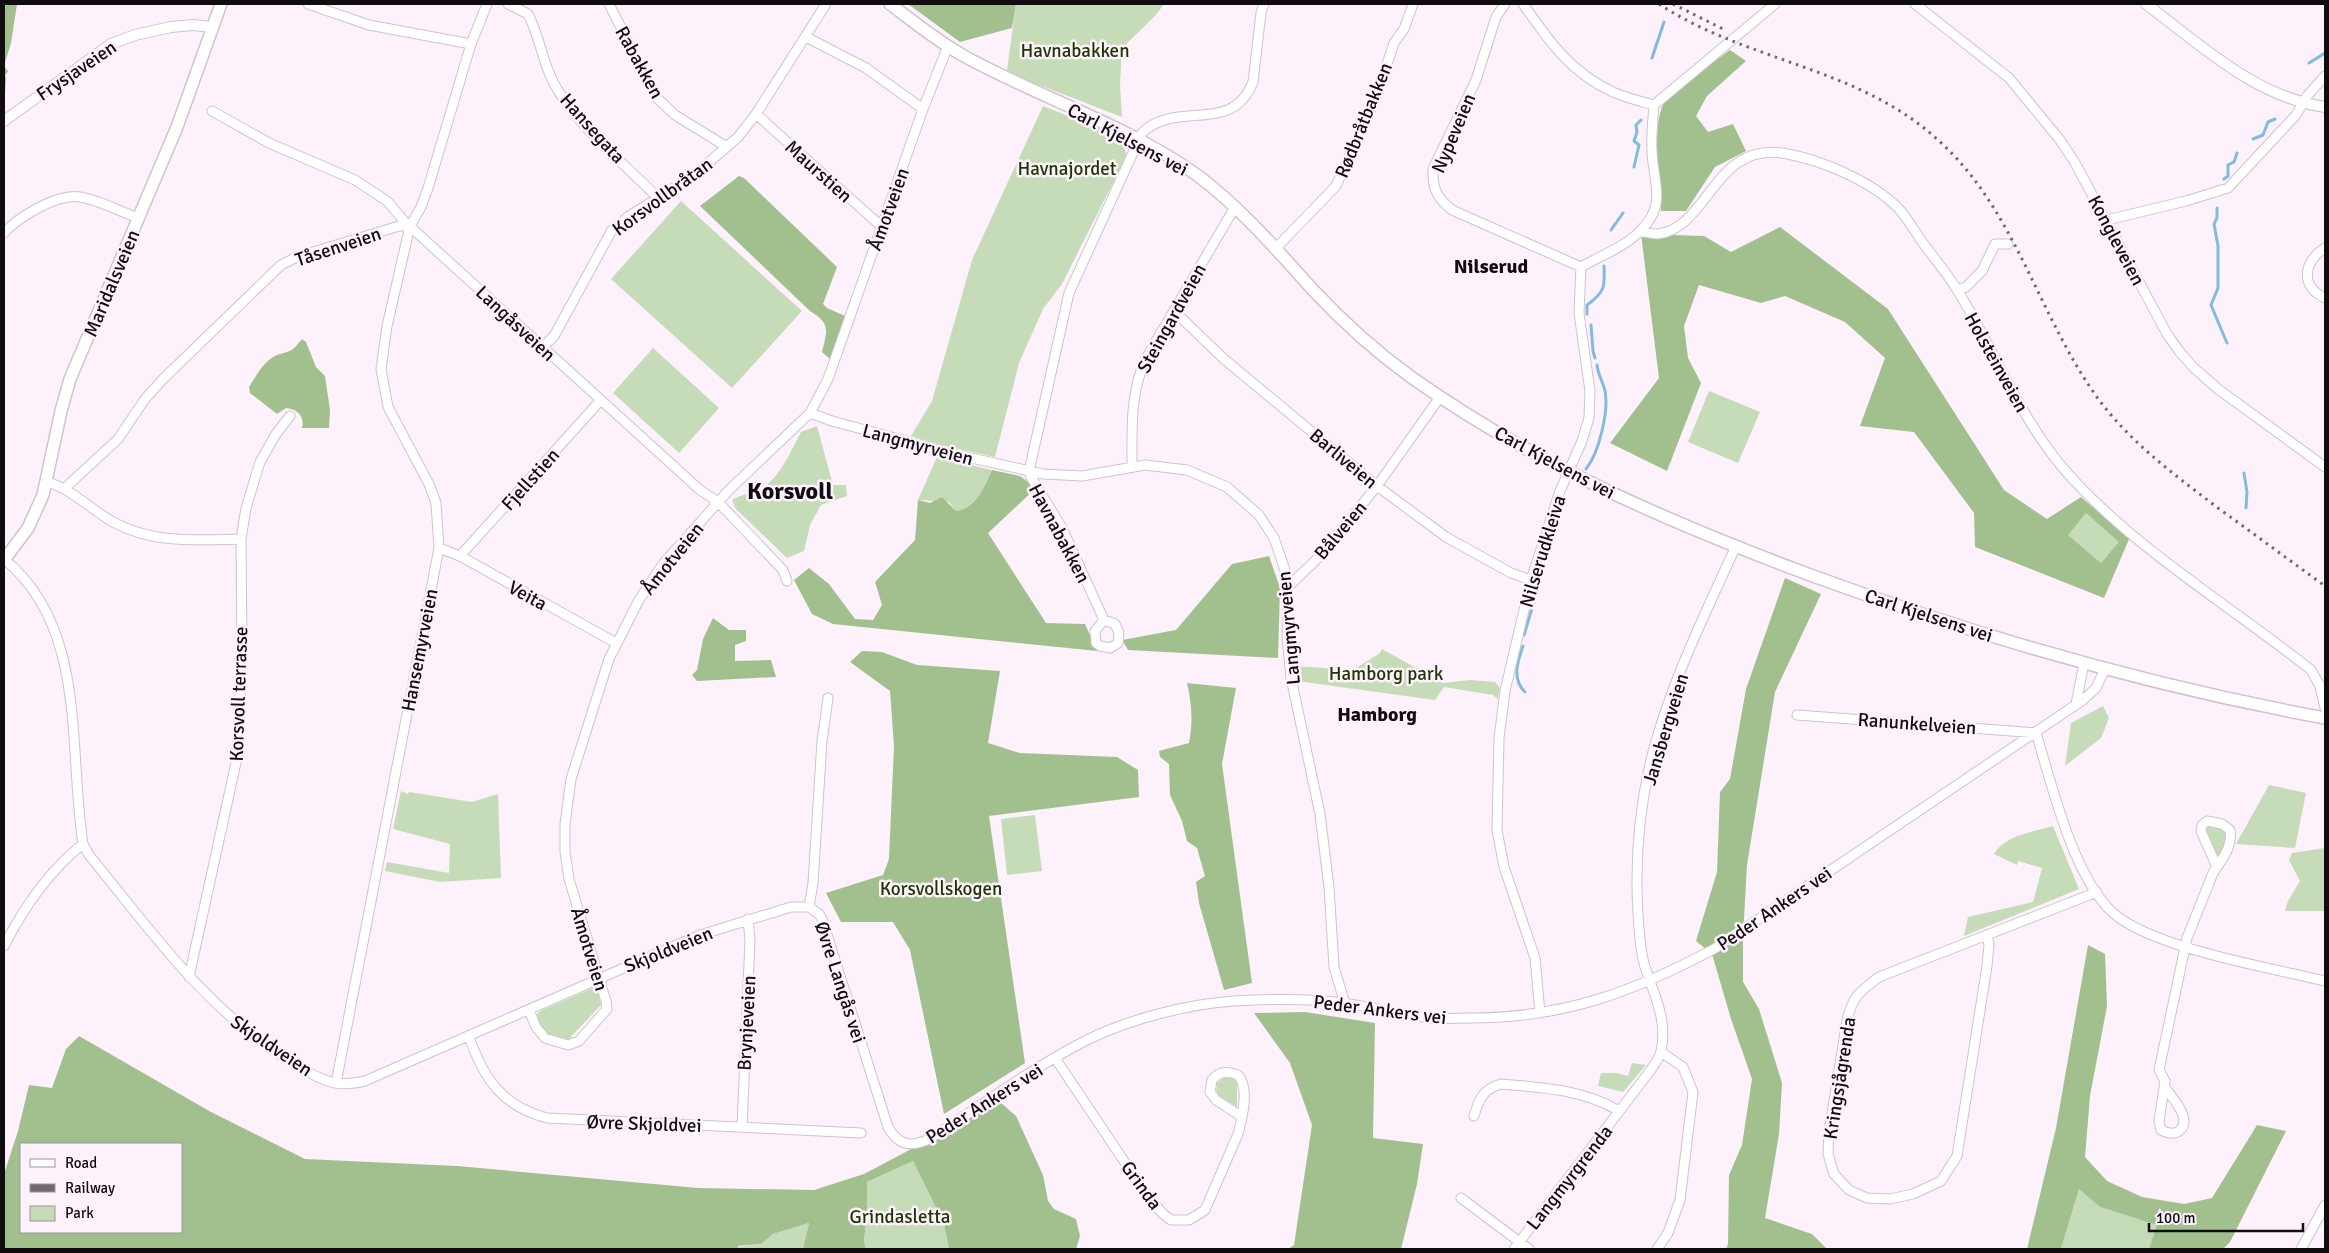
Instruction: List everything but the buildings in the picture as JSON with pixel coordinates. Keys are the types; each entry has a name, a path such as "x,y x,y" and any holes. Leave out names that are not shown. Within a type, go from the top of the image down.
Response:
{"main road":[{"name":"Maridalsveien","path":"4,559 28,528 40,502 47,482 61,410 70,379 177,127 220,4"},
{"name":"Carl Kjelsens vei","path":"890,4 948,46 978,63 1138,140 1192,172 1235,207 1350,328 1394,364 1440,397 1513,441 1569,471 1643,507 1736,546 1913,612 2105,669 2223,698 2325,718"}],"street":[{"path":"308,4 369,26 471,44"},
{"path":"410,226 419,212 428,188 471,44 487,4"},
{"name":"Hansegata","path":"508,4 528,14 545,64 565,100 589,128 658,198"},
{"name":"Rabakken","path":"609,4 656,98 675,115 727,147"},
{"name":"Korsvollbråtan","path":"543,347 554,336 609,234 624,220 692,177 727,147 756,114 826,4"},
{"name":"Havnabakken","path":"1104,620 1062,528 1029,471 1069,293 1138,140 1146,130 1160,121 1171,117 1227,112 1241,102 1249,92 1253,82 1261,13 1264,4"},
{"name":"Rødbråtbakken","path":"1276,248 1336,186 1377,95 1394,43 1404,29 1413,4"},
{"name":"Nypeveien","path":"1505,4 1496,17 1476,80 1434,169 1432,184 1440,200 1452,210 1580,267"},
{"path":"1524,4 1563,58 1582,75 1614,92 1654,105"},
{"path":"1580,267 1640,232 1649,221 1656,206 1658,182 1652,153 1654,105 1775,4"},
{"name":"Kongleveien","path":"1915,4 1990,61 2025,96 2060,140 2107,220 2167,334 2193,367 2218,389 2325,467"},
{"path":"2146,4 2254,82 2291,100 2325,107"},
{"name":"Frysjaveien","path":"4,121 111,44 135,35 171,27 213,26"},
{"path":"806,38 866,68 923,109"},
{"name":"Åmotveien","path":"529,1010 536,1027 545,1038 558,1044 575,1044 607,1009 566,866 566,807 573,772 616,643 649,582 718,502 810,413 828,378 923,109 948,46"},
{"path":"2107,220 2201,197 2228,188 2288,124 2314,87 2325,76"},
{"name":"Langåsveien","path":"212,111 270,142 355,180 388,201 410,226 600,401 700,490 718,502 783,570 787,581"},
{"name":"Maurstien","path":"756,114 882,226"},
{"name":"Holsteinveien","path":"1640,232 1659,234 1685,221 1729,169 1743,160 1762,153 1780,152 1831,167 1884,196 1906,217 1958,290 2005,379 2042,440 2068,474 2121,526 2311,670 2320,686 2325,718"},
{"path":"4,233 22,217 67,197 88,199 139,218"},
{"name":"Steingardveien","path":"1132,466 1134,388 1144,360 1235,207"},
{"name":"Tåsenveien","path":"65,488 118,439 145,399 163,379 281,265 297,257 399,226 410,226"},
{"name":"Hansemyrveien","path":"336,1083 439,548 436,503 388,407 381,369 387,326 410,226"},
{"path":"1958,290 1966,287 1982,271 1995,244 2008,244"},
{"path":"2325,248 2313,256 2307,267 2308,278 2313,288 2325,298"},
{"name":"Nilserudkleiva","path":"1540,1013 1535,958 1504,866 1497,830 1499,738 1505,691 1531,580 1560,491 1586,430 1591,406 1579,313 1580,267"},
{"name":"Barliveien","path":"1174,311 1224,359 1377,486 1446,537 1511,573 1531,580"},
{"name":"Bålveien","path":"1288,587 1320,556 1377,486 1440,397"},
{"name":"Fjellstien","path":"460,556 600,401"},
{"name":"Langmyrveien","path":"810,413 832,421 954,454 1029,471 1069,476 1097,474 1132,466 1157,465 1194,472 1227,487 1239,495 1259,515 1274,538 1283,562 1288,587 1287,636 1291,678 1320,814 1329,886 1334,967 1345,1004"},
{"name":"Korsvoll terrasse","path":"189,977 238,758 242,649 241,539 249,495 260,462 276,434 290,416"},
{"path":"47,482 65,488 107,518 138,532 175,540 241,539"},
{"name":"Jansbergveien","path":"1650,981 1642,950 1637,900 1642,813 1650,764 1683,668 1736,546"},
{"name":"Veita","path":"439,548 460,556 616,643"},
{"name":"Skjoldveien","path":"4,559 25,579 42,605 54,631 64,663 72,713 83,844 89,855 189,977 233,1020 277,1053 318,1077 336,1083 365,1081 697,936 792,907 809,907"},
{"path":"2076,704 2084,663"},
{"name":"Peder Ankers vei","path":"902,1142 911,1145 929,1139 1055,1058 1090,1038 1116,1028 1186,1009 1233,1001 1300,1000 1345,1004 1432,1018 1500,1018 1540,1013 1598,1000 1650,981 1714,948 2036,733 2096,688 2105,669"},
{"name":"Øvre Langås vei","path":"828,698 822,749 813,883 809,907 822,920 888,1127 893,1136 902,1142"},
{"name":"Ranunkelveien","path":"1797,715 2036,733"},
{"path":"2036,733 2063,820 2081,865 2108,908 2123,920 2146,932 2186,947 2325,981"},
{"path":"2164,1086 2183,1113 2185,1122 2182,1129 2177,1133 2168,1133 2161,1130 2159,1121 2164,1086 2165,1081 2159,1070 2187,938 2217,867 2231,844 2230,830 2222,824 2207,821 2202,825 2201,831 2217,867"},
{"path":"4,946 34,897 58,868 83,844"},
{"name":"Kringsjågrenda","path":"1986,936 1989,946 1987,966 1957,1156 1941,1181 1913,1194 1890,1199 1867,1198 1849,1190 1834,1174 1828,1154 1829,1132 1852,1003 1860,991 1879,977 2097,892"},
{"name":"Brynjeveien","path":"742,1127 750,941 748,919"},
{"path":"1650,981 1661,1016 1662,1052 1683,1067 1694,1092 1680,1200 1668,1233 1657,1249"},
{"name":"Øvre Skjoldvei","path":"469,1037 484,1072 500,1095 516,1106 537,1116 558,1120 861,1133"},
{"name":"Langmyrgrenda","path":"1517,1245 1650,1071 1662,1052"},
{"name":"Grinda","path":"1055,1058 1144,1191 1163,1214 1171,1220 1184,1222 1196,1218 1208,1205 1238,1134 1242,1117 1244,1102 1241,1078 1234,1074 1220,1073 1212,1080 1210,1092 1216,1100 1242,1117"},
{"name":"Langmyrgrenda","path":"1474,1116 1480,1097 1492,1087 1501,1084 1587,1095 1600,1100 1619,1112"},
{"name":"Langmyrgrenda","path":"1461,1198 1517,1245 1529,1249"},
{"path":"2301,1249 2325,1205"}],"green space":[{"path":"4,4 17,4 11,43 4,66"},
{"path":"908,4 1016,4 1012,28 960,42"},
{"name":"Havnabakken","path":"1016,4 1164,4 1155,16 1122,48 1120,85 1122,117 1029,81 1007,70"},
{"path":"1730,50 1746,61 1707,96 1696,116 1708,132 1733,124 1746,151 1715,167 1686,211 1661,211 1657,137 1661,110 1666,100 1680,86"},
{"path":"4,66 8,71 5,76 4,111"},
{"name":"Havnajordet","path":"1043,106 1106,131 1122,142 1127,155 1062,284 1043,309 1019,363 995,457 940,445 911,436 932,401 972,260"},
{"path":"739,176 744,178 837,267 823,304 827,308 845,316 830,359 822,352 826,332 824,323 700,206"},
{"path":"681,201 802,311 732,388 611,279"},
{"path":"1780,227 1888,309 2004,490 2047,519 2081,497 2129,539 2104,598 1975,547 1974,513 1914,432 1860,426 1885,358 1845,322 1785,296 1761,303 1699,285 1684,326 1688,358 1701,383 1667,471 1610,443 1659,378 1641,234 1704,236 1731,252","holes":["2086,513 2119,542 2101,563 2068,535"]},
{"path":"302,339 306,342 316,367 325,376 330,410 329,428 302,428 302,420 297,412 286,408 277,414 250,393 249,387 267,361 292,350"},
{"path":"653,348 719,408 679,453 613,393"},
{"path":"1709,391 1760,412 1738,463 1688,442"},
{"path":"817,426 833,485 846,485 847,496 821,505 810,525 804,551 787,558 736,509 732,500 761,489 770,482 786,461 801,432"},
{"path":"937,457 992,470 979,496 969,506 956,511 949,502 918,500"},
{"path":"992,470 1020,476 1036,488 988,533 1046,623 1085,624 1097,651 833,624 812,614 794,580 809,568 829,584 855,619 873,620 882,605 875,582 915,540 918,500 930,503 942,497 956,511 963,509 979,496"},
{"path":"2086,513 2120,542 2101,563 2067,535"},
{"path":"1269,556 1280,588 1278,658 1128,650 1122,640 1176,630 1232,564"},
{"path":"1785,578 1821,594 1775,692 1747,865 1743,936 1743,982 1759,1009 1782,1083 1779,1134 1765,1218 1812,1234 1827,1249 1726,1249 1728,1244 1729,1175 1742,1145 1752,1079 1731,1019 1712,954 1696,941 1717,872 1720,792 1730,779 1746,689"},
{"path":"713,618 729,630 746,630 746,641 735,645 735,661 771,660 776,677 697,681 692,675 697,670 703,639"},
{"name":"Hamborg park","path":"1382,649 1443,683 1470,680 1495,682 1500,688 1498,699 1493,695 1444,687 1435,700 1297,681 1294,666 1353,670 1380,653"},
{"name":"Korsvollskogen","path":"862,651 882,652 917,665 1000,671 988,743 1020,753 1117,757 1138,770 1139,797 989,816 1025,1063 944,1114 910,950 893,922 841,922 826,893 883,875 889,859 894,746 890,691 850,662"},
{"path":"1187,683 1236,688 1222,764 1252,983 1224,990 1199,903 1196,882 1205,876 1197,848 1187,841 1182,821 1170,795 1169,764 1160,757 1159,751 1189,743 1191,713"},
{"path":"2103,706 2109,718 2101,738 2065,766 2071,723"},
{"path":"2269,785 2306,793 2295,848 2236,844"},
{"path":"401,791 408,794 409,792 472,802 498,794 501,878 440,882 385,871 387,862 449,873 450,844 393,829"},
{"path":"1035,815 1042,871 1007,875 1001,819"},
{"path":"2208,825 2226,829 2229,838 2220,856 2215,855 2205,827"},
{"path":"2053,826 2079,889 1964,936 1968,917 2033,902 2042,868 2018,861 2017,865 1994,854 2005,842 2012,838"},
{"path":"2325,848 2325,911 2285,911 2288,901 2300,881 2289,860 2292,853"},
{"path":"2088,945 2105,954 2107,1006 2090,1096 2085,1157 2107,1181 2142,1197 2184,1204 2212,1198 2257,1125 2286,1131 2230,1242 2223,1249 2149,1249 2157,1225 2100,1207 2079,1189 2061,1249 2027,1249 2056,1128"},
{"path":"595,987 598,990 601,1005 568,1040 551,1038 543,1031 536,1016 540,1011"},
{"path":"1305,1012 1375,1023 1373,1138 1423,1144 1417,1184 1401,1249 1288,1249 1294,1245 1312,1125 1290,1063 1254,1013"},
{"path":"79,1036 211,1112 305,1159 457,1166 698,1188 814,1190 864,1174 1000,1102 1016,1116 1043,1175 1048,1201 1054,1209 1076,1219 1080,1236 1076,1249 949,1249 944,1224 913,1161 867,1182 867,1213 864,1241 866,1249 803,1249 809,1223 773,1234 761,1244 738,1246 738,1249 4,1249 4,1174 18,1131 29,1085 52,1088 66,1049"},
{"path":"1632,1063 1646,1065 1623,1092 1598,1086 1601,1073 1616,1073 1628,1076"},
{"path":"1226,1076 1235,1078 1237,1081 1237,1107 1216,1094 1217,1083"},
{"name":"Grindasletta","path":"913,1161 944,1224 949,1249 866,1249 864,1241 867,1213 867,1182"},
{"path":"2079,1188 2100,1207 2158,1225 2149,1249 2061,1249"},
{"path":"809,1223 803,1249 738,1249 738,1247 761,1244 773,1234"}],"waterway":[{"path":"1652,58 1664,22"},
{"path":"2309,63 2325,53"},
{"path":"2253,139 2263,135 2268,122 2275,119"},
{"path":"1634,167 1639,145 1634,141 1637,132 1636,125 1641,120"},
{"path":"2224,179 2228,176 2228,165 2234,162 2237,153"},
{"path":"2217,208 2217,218 2214,224 2218,246 2218,288 2211,305 2227,343"},
{"path":"1611,230 1623,213"},
{"path":"1587,314 1587,305 1603,288 1604,266"},
{"path":"1591,325 1595,358"},
{"path":"1586,469 1599,443 1606,409 1605,391 1597,365"},
{"path":"2244,473 2247,492 2246,508"},
{"path":"1524,635 1537,592"},
{"path":"1523,646 1517,676 1518,682 1525,692"}],"railway":[{"path":"1659,4 1693,24 1838,80 1873,96 1907,116 1938,140 1964,167 2006,228 2074,361 2107,410 2136,441 2167,469 2325,586"},
{"path":"1673,4 1725,30"}],"district":[{"name":"Nilserud","path":"1491,266"},
{"name":"Korsvoll","path":"790,491"},
{"name":"Hamborg","path":"1377,714"}]}
